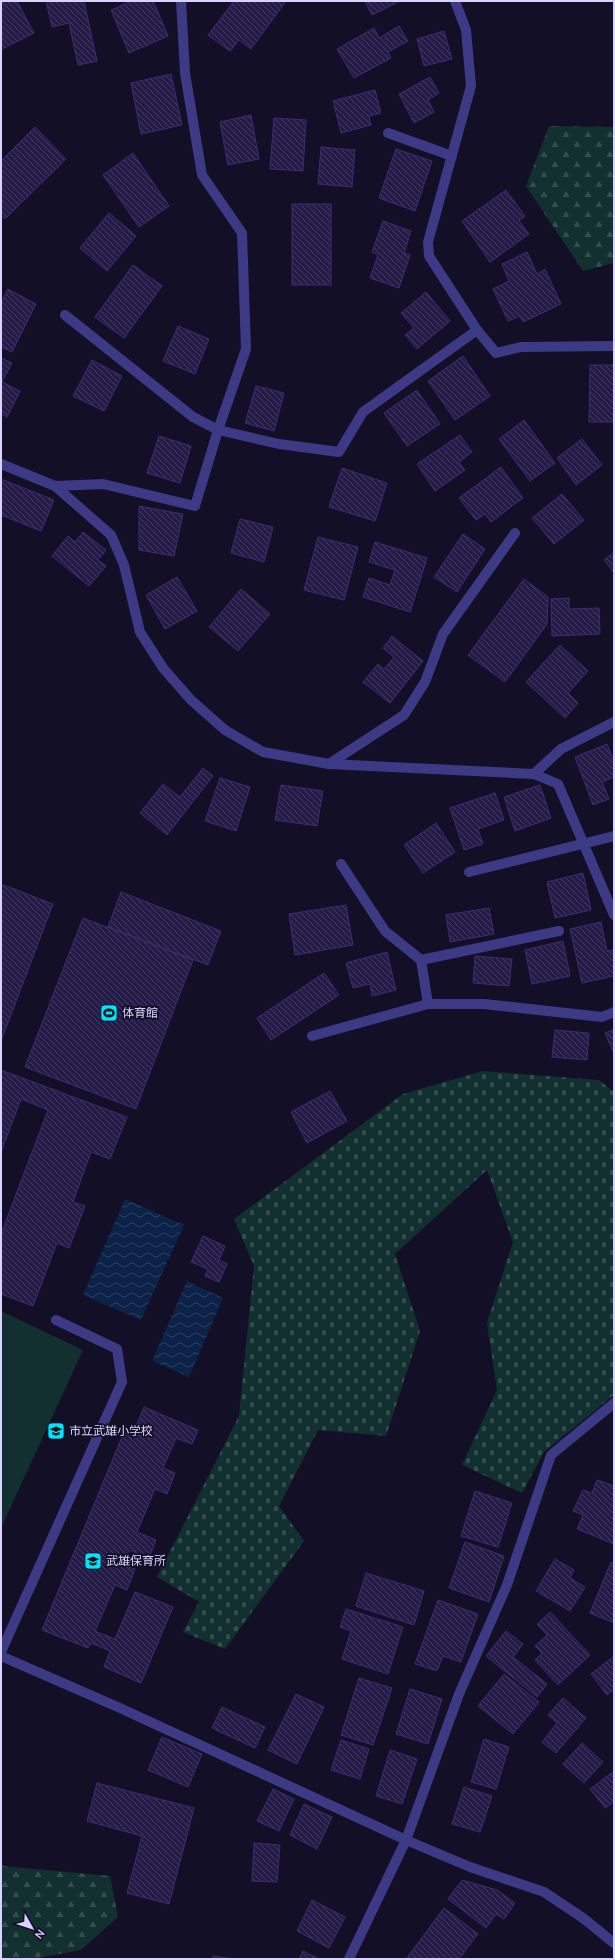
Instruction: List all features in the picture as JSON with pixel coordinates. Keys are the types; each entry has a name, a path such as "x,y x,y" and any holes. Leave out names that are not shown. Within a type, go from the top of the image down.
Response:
{"street":[{"path":"55,486 103,484 195,506 218,430 246,350 242,233 202,175 185,74 182,1"},
{"path":"456,1 466,30 472,86 428,242 429,256 477,330 496,353 521,347 614,346"},
{"path":"388,133 452,156"},
{"path":"65,315 193,417 218,430 279,444 339,452 363,412 477,330"},
{"path":"1,464 55,486 111,535 124,565 140,632 163,668 191,700 226,730 264,752 329,764 534,774 558,784 614,915"},
{"path":"329,764 404,714 425,682 443,634 515,533"},
{"path":"534,774 561,749 614,722"},
{"path":"469,872 614,836"},
{"path":"341,864 385,931 421,960 428,1004"},
{"path":"421,960 559,931"},
{"path":"312,1036 428,1004 484,1004 602,1017 614,1012"},
{"path":"1,1652 122,1382 117,1349 56,1320"},
{"path":"349,1959 406,1840 459,1694 507,1585 551,1455 614,1403"},
{"path":"1,1656 120,1708 406,1840 470,1867 544,1892 583,1918 614,1943"}],"green space":[{"path":"549,126 614,127 614,263 583,271 526,186"},
{"path":"483,1071 599,1080 614,1092 614,1395 544,1452 522,1493 462,1465 497,1390 487,1323 513,1242 487,1170 395,1254 420,1331 386,1436 318,1430 279,1506 304,1541 225,1649 183,1632 199,1602 157,1577 239,1416 254,1266 234,1219 403,1094"},
{"path":"1,1311 83,1350 1,1528"},
{"path":"1,1863 3,1866 110,1876 118,1917 81,1950 33,1959 1,1959"}],"water":[{"path":"125,1199 184,1225 141,1320 83,1295"},
{"path":"187,1281 223,1298 189,1377 152,1361"}],"building":[{"path":"1,1 17,1 34,33 2,49"},
{"path":"46,1 84,1 97,61 78,65 69,23 52,27"},
{"path":"131,1 153,1 168,36 129,53 111,10"},
{"path":"234,1 286,1 251,49 239,40 230,51 208,35"},
{"path":"365,1 400,1 372,15"},
{"path":"399,26 408,41 388,52 391,58 354,78 337,49 374,28 379,38"},
{"path":"444,31 452,59 424,66 417,39"},
{"path":"171,74 182,125 141,134 131,83"},
{"path":"430,77 439,93 428,100 434,112 414,123 399,94"},
{"path":"375,90 381,113 369,116 371,125 341,133 333,101"},
{"path":"251,115 259,159 228,165 220,122"},
{"path":"274,118 306,120 303,171 270,169"},
{"path":"35,127 66,159 5,219 1,215 1,161"},
{"path":"321,147 355,150 352,187 318,184"},
{"path":"396,149 432,161 415,211 379,198"},
{"path":"133,153 169,206 139,227 103,175"},
{"path":"506,190 525,216 519,221 529,234 490,262 462,221"},
{"path":"292,204 331,204 331,285 292,285"},
{"path":"109,213 136,236 107,271 80,248"},
{"path":"383,221 411,231 404,253 410,255 399,288 370,278 378,255 372,252"},
{"path":"527,252 537,274 545,269 561,304 523,322 520,316 508,321 493,289 509,281 502,264"},
{"path":"133,265 162,286 124,338 95,317"},
{"path":"8,289 36,304 12,352 1,347 1,303"},
{"path":"426,292 450,321 417,349 405,335 414,328 401,313"},
{"path":"178,326 209,339 195,374 163,361"},
{"path":"463,356 490,396 455,420 428,381"},
{"path":"1,358 12,363 2,382 20,391 7,417 1,414"},
{"path":"92,360 122,376 104,411 73,396"},
{"path":"590,365 614,365 614,422 589,422"},
{"path":"256,386 284,393 274,431 245,423"},
{"path":"417,390 440,424 407,446 384,413"},
{"path":"524,420 555,463 530,481 499,439"},
{"path":"460,435 472,452 459,462 465,470 435,491 417,464"},
{"path":"159,436 191,446 180,483 147,473"},
{"path":"582,439 602,465 576,485 557,458"},
{"path":"501,467 523,498 491,522 485,514 476,520 459,498"},
{"path":"342,468 387,483 375,521 329,507"},
{"path":"1,479 54,500 41,531 1,515"},
{"path":"562,494 584,520 554,544 532,518"},
{"path":"139,506 183,514 174,556 139,550"},
{"path":"240,519 273,527 264,562 231,553"},
{"path":"83,532 106,550 98,560 106,566 89,586 52,556 68,536 75,542"},
{"path":"463,534 485,549 457,592 434,577"},
{"path":"318,537 358,547 344,600 304,590"},
{"path":"375,542 427,558 410,612 363,597 369,578 390,585 395,570 369,562"},
{"path":"614,552 614,573 604,560"},
{"path":"177,577 197,611 165,629 146,595"},
{"path":"524,579 548,597 547,624 505,682 468,655"},
{"path":"241,589 270,614 238,651 209,627"},
{"path":"569,598 569,609 599,608 600,634 552,636 551,599"},
{"path":"392,636 423,661 390,703 363,682 378,664 384,669 394,657 383,648"},
{"path":"560,645 588,671 568,693 578,703 565,718 526,682"},
{"path":"607,744 614,762 614,777 602,782 609,799 593,805 575,757"},
{"path":"203,768 213,776 167,835 140,813 163,784 180,797"},
{"path":"220,778 250,787 236,831 205,821"},
{"path":"281,785 323,791 317,826 275,820"},
{"path":"540,785 551,818 515,831 504,797"},
{"path":"495,793 504,820 478,829 483,844 464,850 450,808"},
{"path":"436,823 455,852 423,873 404,845"},
{"path":"583,873 591,910 555,918 547,882"},
{"path":"1,884 53,904 1,1041"},
{"path":"121,892 221,931 208,965 108,927"},
{"path":"346,905 353,945 295,955 289,914"},
{"path":"489,908 494,934 450,942 446,915"},
{"name":"体育館","path":"83,918 193,960 136,1109 25,1067"},
{"path":"601,922 607,951 613,950 614,976 582,983 570,929"},
{"path":"563,941 570,976 532,984 525,950"},
{"path":"387,952 396,990 372,996 370,984 353,988 346,963"},
{"path":"475,956 512,959 509,986 473,983"},
{"path":"324,973 339,995 271,1040 257,1018"},
{"path":"614,1029 614,1054 605,1033"},
{"path":"555,1030 589,1033 587,1060 552,1057"},
{"path":"1,1070 127,1117 110,1159 91,1152 73,1202 85,1206 69,1248 57,1243 33,1306 1,1294 1,1234 48,1110 21,1099 1,1152"},
{"path":"330,1091 347,1121 307,1143 291,1112"},
{"path":"203,1236 225,1246 219,1260 227,1264 219,1282 205,1276 208,1269 191,1262"},
{"path":"144,1407 198,1430 192,1444 176,1438 163,1468 175,1473 167,1494 155,1489 137,1532 156,1540 149,1558 129,1550 123,1565 135,1569 127,1590 115,1585 95,1631 115,1639 135,1592 173,1607 141,1683 104,1667 110,1651 91,1643 88,1648 42,1630 124,1432 132,1436"},
{"path":"597,1480 614,1486 614,1544 577,1529 583,1515 573,1511 583,1490 592,1493"},
{"path":"475,1491 512,1503 498,1547 461,1536"},
{"path":"465,1542 504,1556 489,1602 449,1588"},
{"path":"555,1559 574,1570 570,1578 585,1587 570,1611 536,1591"},
{"path":"611,1562 614,1564 614,1623 590,1613"},
{"path":"366,1573 424,1591 414,1625 356,1606"},
{"path":"438,1600 478,1614 461,1662 443,1656 437,1671 415,1664"},
{"path":"346,1609 403,1627 388,1674 342,1659 351,1631 340,1627"},
{"path":"550,1612 590,1655 558,1685 535,1660 542,1653 535,1646 547,1635 537,1624"},
{"path":"506,1631 523,1644 513,1657 547,1684 537,1697 486,1656"},
{"path":"614,1656 614,1689 607,1695 591,1674"},
{"path":"504,1674 539,1702 513,1734 478,1706"},
{"path":"359,1678 392,1688 373,1745 341,1735"},
{"path":"410,1689 442,1699 428,1744 396,1734"},
{"path":"296,1694 324,1707 297,1764 268,1750"},
{"path":"563,1698 586,1718 556,1753 542,1742 557,1723 548,1715"},
{"path":"222,1707 265,1727 255,1748 212,1728"},
{"path":"162,1737 202,1754 188,1787 148,1770"},
{"path":"484,1739 509,1747 496,1789 471,1782"},
{"path":"341,1740 369,1749 360,1779 331,1770"},
{"path":"582,1743 603,1762 584,1783 563,1764"},
{"path":"390,1750 417,1759 402,1804 376,1796"},
{"path":"614,1771 614,1802 605,1808 590,1789"},
{"path":"97,1783 194,1808 169,1904 127,1893 142,1836 87,1821"},
{"path":"464,1787 492,1796 480,1832 452,1824"},
{"path":"273,1789 294,1799 279,1831 257,1821"},
{"path":"304,1804 332,1817 317,1849 290,1835"},
{"path":"254,1843 280,1845 277,1882 252,1881"},
{"path":"462,1880 497,1890 515,1903 504,1919 496,1914 486,1928 448,1899"},
{"path":"312,1900 345,1917 329,1948 297,1931"},
{"path":"444,1908 478,1934 459,1959 406,1959"},
{"path":"303,1951 319,1959 299,1959"},
{"path":"213,1956 235,1959 212,1959"}],"place":[{"name":"体育館","path":"109,1013"},
{"name":"市立武雄小学校","path":"56,1431"},
{"name":"武雄保育所","path":"93,1561"}]}
